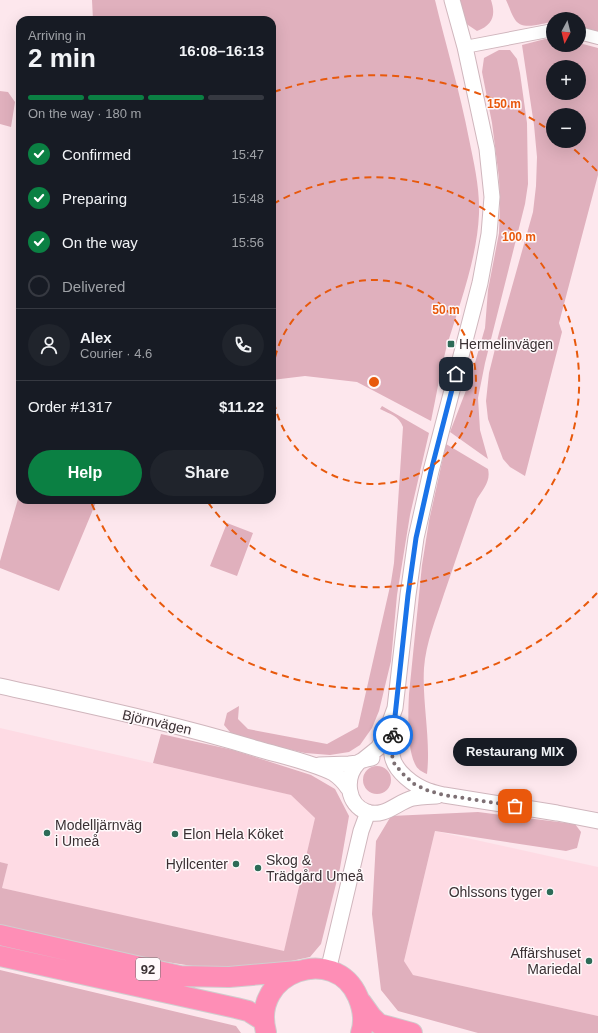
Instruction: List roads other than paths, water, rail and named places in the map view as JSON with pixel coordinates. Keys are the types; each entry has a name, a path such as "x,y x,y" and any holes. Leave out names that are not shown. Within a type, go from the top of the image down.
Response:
{"highway":[{"name":"92","path":"0,935 180,976 229,978 298,971"},
{"name":"92","path":"0,956 248,1011 265,1029"},
{"path":"265,1029 266,1003 275,986 286,977 298,971 313,968 337,974 348,983 379,1024 412,1033"},
{"path":"361,1002 363,1016 361,1033"}],"street":[{"path":"398,804 404,792 405,783 392,755 392,748 395,708 416,538 433,463 480,283 489,234 492,197 487,149 465,46 452,0"},
{"path":"465,46 546,31"},
{"path":"586,35 598,38"},
{"name":"Björnvägen","path":"0,686 213,735 312,765 333,773 340,778 348,788 353,801 360,808 368,812 378,813 391,810 398,804 412,798 444,795"},
{"path":"348,788 349,777 361,761 378,748 384,738 395,708"},
{"name":"Björnvägen","path":"312,765 349,764 373,757 385,758 398,768 414,784 429,791 444,795 598,821"},
{"path":"328,971 361,831 368,812"}],"place":[{"name":"Hermelinvägen","path":"451,344"},
{"name":"Restaurang MIX","path":"515,806"},
{"name":"Modelljärnväg i Umeå","path":"47,833"},
{"name":"Elon Hela Köket","path":"175,834"},
{"name":"Hyllcenter","path":"236,864"},
{"name":"Skog & Trädgård Umeå","path":"258,868"},
{"name":"Ohlssons tyger","path":"550,892"},
{"name":"Affärshuset Mariedal","path":"589,961"}]}
